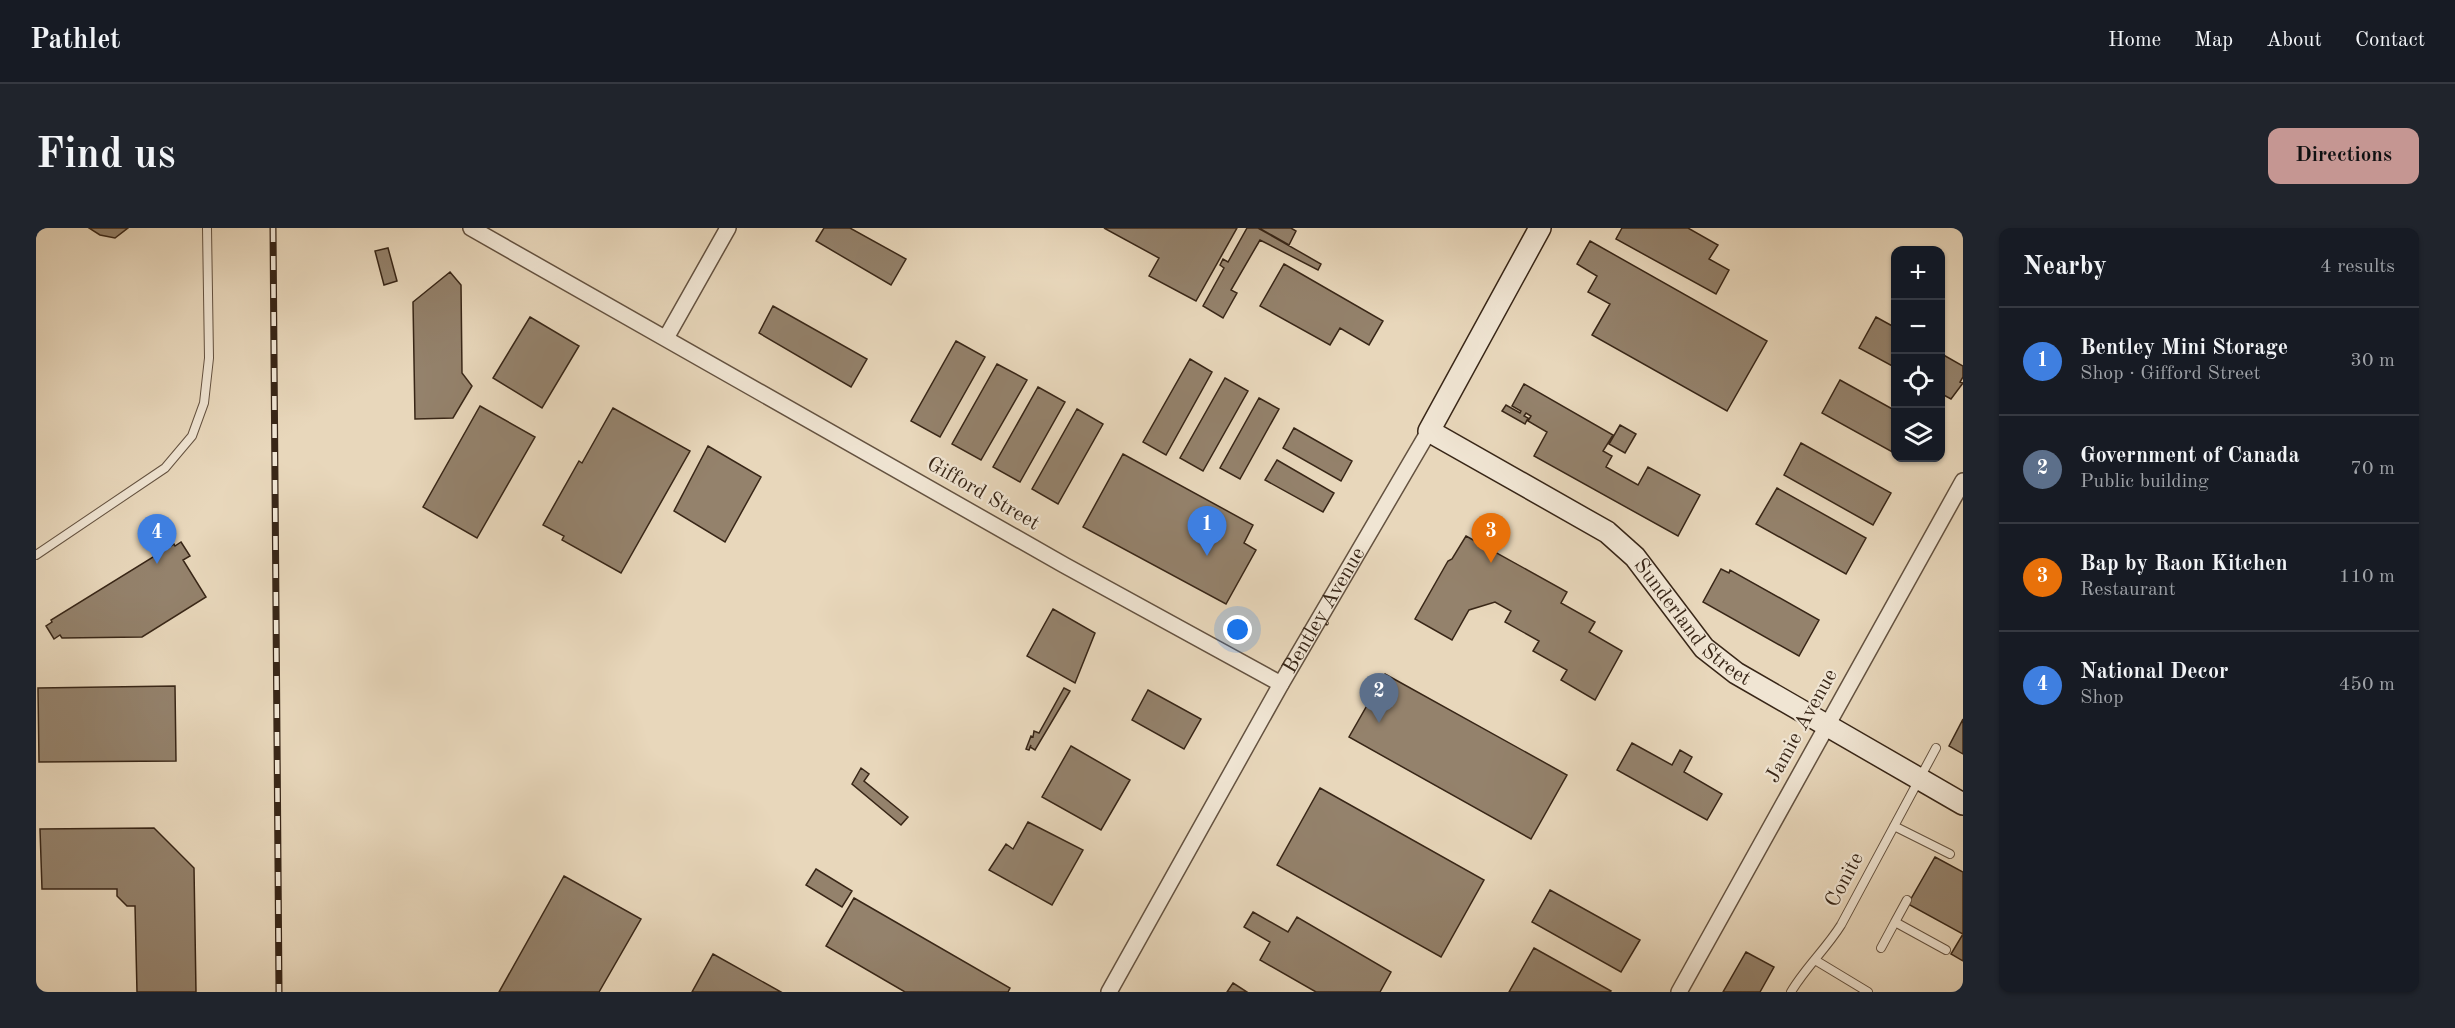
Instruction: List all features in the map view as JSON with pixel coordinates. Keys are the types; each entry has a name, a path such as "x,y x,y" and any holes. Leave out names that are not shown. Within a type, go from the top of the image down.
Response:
{"street":[{"name":"Gifford Street","path":"471,228 1064,565 1281,684"},
{"path":"666,338 728,228"},
{"name":"Bentley Avenue","path":"1109,992 1281,684 1429,431 1540,228"},
{"name":"Sunderland Street","path":"1429,431 1607,532 1635,557 1704,648 1736,673 1963,804"},
{"name":"Jamie Avenue","path":"1678,992 1745,876 1825,726 1963,481"}],"lane":[{"path":"36,555 165,468 192,436 204,403 209,358 207,228"},
{"name":"Conite","path":"1791,992 1841,925 1936,748"},
{"path":"1894,826 1950,854"},
{"path":"1881,948 1906,900"},
{"path":"1895,922 1946,950"},
{"path":"1815,960 1868,992"}],"building":[{"path":"89,228 128,228 115,238 100,235"},
{"path":"824,228 850,228 906,259 891,285 816,241"},
{"path":"1104,228 1237,228 1196,301 1149,276 1159,258"},
{"path":"1247,228 1258,228 1321,264 1318,270 1260,240 1231,290 1237,293 1223,318 1203,306 1224,268 1220,265 1223,259 1228,262"},
{"path":"1259,228 1291,228 1296,231 1289,245"},
{"path":"1622,228 1688,228 1718,245 1709,259 1729,270 1716,294 1616,239"},
{"path":"1590,241 1767,341 1727,411 1592,335 1610,304 1588,292 1597,276 1577,264"},
{"path":"388,248 397,281 384,285 375,251"},
{"path":"1284,264 1383,321 1369,345 1340,328 1330,345 1260,306"},
{"path":"450,272 461,285 462,373 472,386 453,418 415,419 413,302"},
{"path":"773,306 867,359 851,387 759,333"},
{"path":"530,317 579,346 542,408 493,378"},
{"path":"1876,317 1891,325 1891,365 1859,348"},
{"path":"956,341 985,357 940,437 911,421"},
{"path":"1945,356 1963,366 1963,377 1960,382 1963,383 1951,399 1945,396"},
{"path":"1190,359 1212,372 1166,455 1143,442"},
{"path":"997,364 1027,380 981,460 952,444"},
{"path":"1225,378 1248,391 1203,471 1180,458"},
{"path":"1840,380 1891,408 1891,451 1822,413"},
{"path":"1524,384 1613,435 1603,451 1612,456 1606,467 1638,485 1648,467 1700,495 1678,536 1534,456 1547,432 1528,421 1531,416 1526,413 1524,416 1528,418 1525,424 1502,411 1506,405 1520,413 1521,411 1512,406"},
{"path":"1038,387 1065,402 1020,482 993,467"},
{"path":"1259,398 1279,409 1240,479 1220,468"},
{"path":"480,406 535,437 477,538 423,507"},
{"path":"613,408 690,451 621,573 562,540 564,536 543,525 579,461 582,463"},
{"path":"1077,409 1103,424 1058,504 1032,489"},
{"path":"1620,425 1636,434 1625,453 1609,444"},
{"path":"1294,428 1352,461 1341,481 1283,448"},
{"path":"1801,443 1891,493 1873,525 1784,475"},
{"path":"708,446 761,477 725,542 674,511"},
{"path":"1123,454 1253,525 1244,543 1256,550 1226,604 1083,527"},
{"path":"1277,460 1334,493 1323,512 1265,480"},
{"path":"1777,488 1866,538 1846,574 1756,524"},
{"path":"1466,536 1567,592 1561,603 1595,622 1589,632 1622,651 1595,700 1561,680 1567,670 1533,651 1539,641 1505,622 1511,611 1495,602 1469,610 1452,640 1415,619 1448,561 1452,559"},
{"path":"181,542 190,556 183,560 206,597 142,637 62,638 60,635 54,639 46,626 52,622 51,620 174,544 175,546"},
{"path":"1721,569 1729,573 1730,570 1819,620 1799,656 1703,602"},
{"path":"1053,609 1095,633 1075,683 1027,656"},
{"path":"1385,674 1567,775 1531,839 1349,737"},
{"path":"175,686 176,761 39,762 38,688"},
{"path":"1064,688 1070,691 1035,750 1030,747 1029,750 1026,749 1031,736 1033,737 1034,731 1039,733"},
{"path":"1148,690 1201,719 1184,749 1132,720"},
{"path":"1963,719 1963,754 1949,746"},
{"path":"1632,743 1672,765 1680,750 1692,757 1684,772 1722,794 1707,820 1617,770"},
{"path":"1071,746 1130,780 1101,830 1042,797"},
{"path":"861,768 869,774 864,781 908,817 901,825 852,784"},
{"path":"1320,788 1484,880 1441,957 1277,865"},
{"path":"1028,822 1083,850 1052,905 989,870 1006,844 1013,849"},
{"path":"154,828 194,868 196,992 137,992 135,906 127,906 117,896 117,889 42,889 40,829"},
{"path":"1935,857 1963,872 1963,934 1908,904"},
{"path":"816,869 852,891 842,907 806,885"},
{"path":"564,876 641,919 599,992 499,992"},
{"path":"1550,890 1640,940 1621,972 1532,922"},
{"path":"854,898 1010,988 1008,992 905,992 826,946"},
{"path":"1253,912 1288,932 1297,917 1391,972 1380,992 1316,992 1260,960 1270,942 1244,927"},
{"path":"1963,934 1963,961 1951,954"},
{"path":"1534,948 1611,991 1509,992"},
{"path":"1746,952 1774,967 1760,992 1723,992"},
{"path":"713,954 781,992 692,992"},
{"path":"1233,983 1247,992 1227,992"}],"railway":[{"path":"273,228 279,992"}],"place":[{"name":"Bentley Mini Storage","path":"1207,556"},
{"name":"Bap by Raon Kitchen","path":"1491,563"},
{"name":"National Decor","path":"157,564"},
{"name":"Government of Canada","path":"1379,723"}]}
